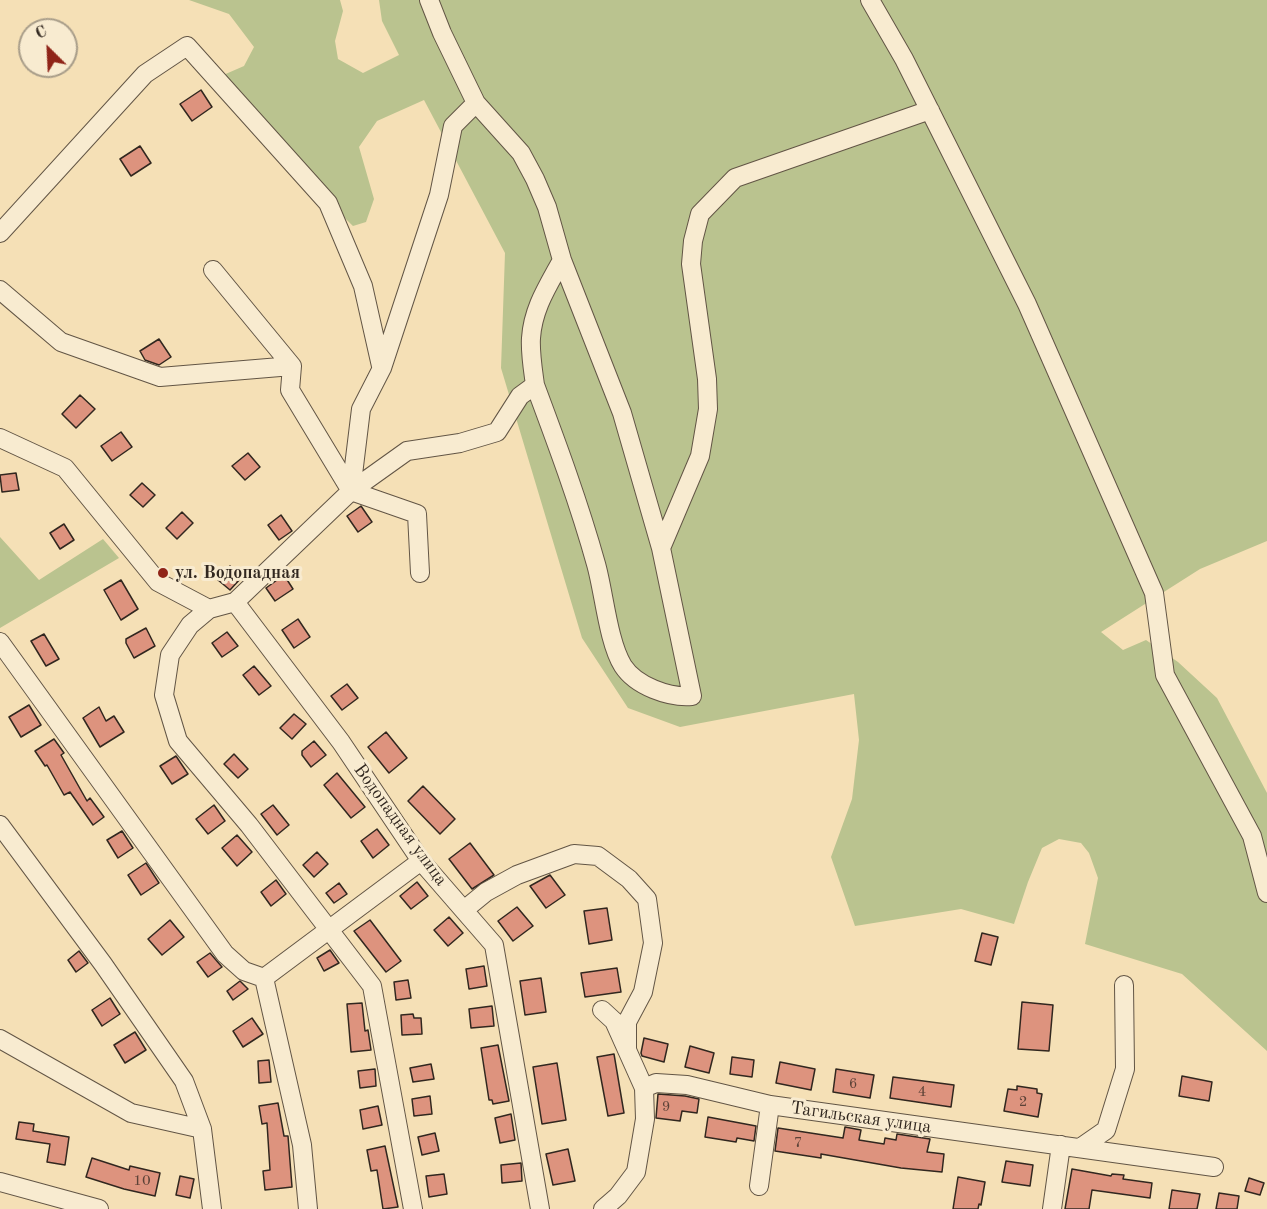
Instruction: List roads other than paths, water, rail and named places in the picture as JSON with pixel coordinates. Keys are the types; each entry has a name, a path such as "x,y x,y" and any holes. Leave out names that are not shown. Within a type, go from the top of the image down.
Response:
{"street":[{"path":"429,0 442,33 476,103 521,153 547,207 562,260 622,413 661,548 692,696 666,695 639,680 623,666 608,620 596,566 574,490 535,385 531,340 533,318 539,301 562,260"},
{"path":"870,0 904,59 1027,304 1154,593 1165,675 1252,836 1267,893"},
{"path":"0,233 145,74 187,46 328,203 363,286 382,368"},
{"path":"351,491 361,409 382,368 439,195 453,126 476,103"},
{"path":"661,548 700,456 708,409 707,379 691,264 693,241 700,214 735,178 930,110"},
{"path":"213,270 292,366 290,390 351,491 417,514 420,573"},
{"path":"0,290 61,342 160,378 292,366"},
{"path":"413,1209 372,986 249,825 178,741 164,695 170,655 190,625 209,609 235,602 351,491 406,451 460,443 497,432 520,396 535,385"},
{"path":"0,438 65,468 158,582 209,609"},
{"name":"Водопадная улица","path":"235,602 341,742 421,861 494,945 540,1209"},
{"path":"0,642 225,954 244,970 264,978"},
{"path":"0,825 103,964 184,1080 202,1129 212,1209"},
{"path":"464,910 486,892 517,875 574,854 598,856 629,879 647,899 654,943 643,992 627,1022 627,1050"},
{"path":"264,978 421,861"},
{"path":"264,978 302,1145 308,1209"},
{"path":"1080,1148 1106,1130 1125,1069 1124,986"},
{"path":"602,1010 614,1021 644,1088 645,1119 636,1172 618,1196 603,1209"},
{"path":"0,1040 131,1113 202,1129"},
{"name":"Тагильская улица","path":"644,1088 657,1083 687,1085 770,1105 1214,1167"},
{"path":"759,1185 770,1105"},
{"path":"1052,1209 1061,1145"},
{"path":"0,1182 99,1209"}],"place":[{"name":"ул. Водопадная","path":"163,573"}]}
